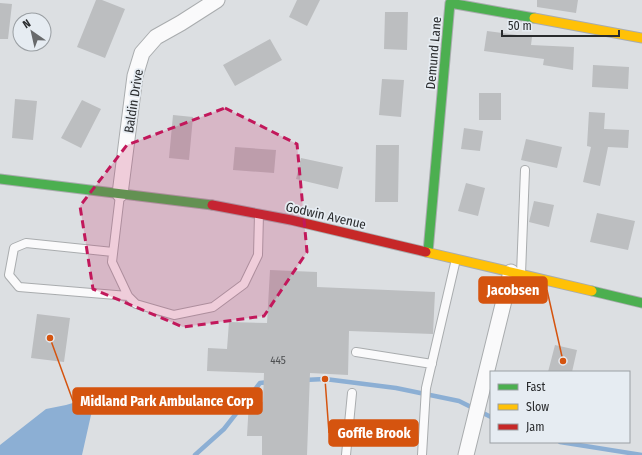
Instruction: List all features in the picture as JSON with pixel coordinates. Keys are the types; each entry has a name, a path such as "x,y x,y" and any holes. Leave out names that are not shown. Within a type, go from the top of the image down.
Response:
{"main road":[{"name":"Demund Lane","path":"428,252 450,3 642,38"},
{"name":"Godwin Avenue","path":"0,179 208,204 428,252 642,303"}],"street":[{"name":"Baldin Drive","path":"120,194 135,76 142,53 156,37 217,0"},
{"path":"466,455 516,273"}],"lane":[{"path":"516,273 525,170"},
{"path":"120,194 112,262 128,296 136,304 174,315 213,307 244,284 258,256 259,214"},
{"path":"113,252 26,243 14,248 9,275 19,287 128,296"},
{"path":"422,455 426,388 456,259"},
{"path":"356,352 432,364"},
{"path":"346,455 352,393"}],"highlighted area":[{"path":"225,108 297,144 307,252 264,316 183,327 93,289 80,206 127,145"}],"water":[{"path":"100,395 91,415 82,455 0,455 0,445 46,409"}],"building":[{"path":"96,0 102,0 125,9 105,58 77,47"},
{"path":"297,0 320,0 307,26 289,17"},
{"path":"537,0 578,0 576,13 537,7"},
{"path":"0,3 12,4 8,39 0,39"},
{"path":"385,12 408,12 407,50 384,49"},
{"path":"487,31 532,37 531,45 574,47 573,70 543,65 544,59 484,51"},
{"path":"270,39 282,60 235,86 223,65"},
{"path":"593,65 629,67 628,89 592,87"},
{"path":"382,79 404,80 401,117 379,115"},
{"path":"479,93 501,93 501,120 479,120"},
{"path":"15,99 37,101 33,140 12,138"},
{"path":"82,100 101,109 81,148 61,138"},
{"path":"589,112 605,113 604,129 629,130 628,148 608,147 600,186 583,182 591,147 587,146"},
{"path":"173,115 193,117 189,160 169,158"},
{"path":"464,128 483,131 480,151 461,149"},
{"path":"526,139 562,147 557,168 521,160"},
{"path":"376,145 399,145 398,202 375,202"},
{"path":"235,147 276,150 274,173 233,170"},
{"path":"301,158 343,167 338,189 296,179"},
{"path":"466,183 485,188 478,216 458,211"},
{"path":"534,201 554,205 549,227 529,222"},
{"path":"597,213 635,221 628,250 590,242"},
{"path":"270,270 317,272 317,287 435,292 433,334 349,331 348,375 310,373 307,455 262,455 262,436 247,436 249,401 263,402 264,373 207,371 208,348 227,349 229,322 267,323"},
{"path":"37,314 70,318 64,362 31,358"},
{"path":"555,345 577,350 572,371 548,371"}],"waterway":[{"path":"304,380 325,379 396,388 459,401 490,416"},
{"path":"195,455 224,429 260,383 269,382"},
{"path":"566,443 642,455"}],"traffic: fast":[{"path":"428,252 450,3 534,18"},
{"path":"0,179 212,205"},
{"path":"592,291 642,303"}],"traffic: slow":[{"path":"534,18 642,38"},
{"path":"426,252 592,291"}],"traffic: jam":[{"path":"212,205 291,220 426,252"}],"place":[{"name":"Midland Park Ambulance Corp","path":"50,338"},
{"name":"Jacobsen","path":"563,361"},
{"name":"Goffle Brook","path":"325,379"}]}
